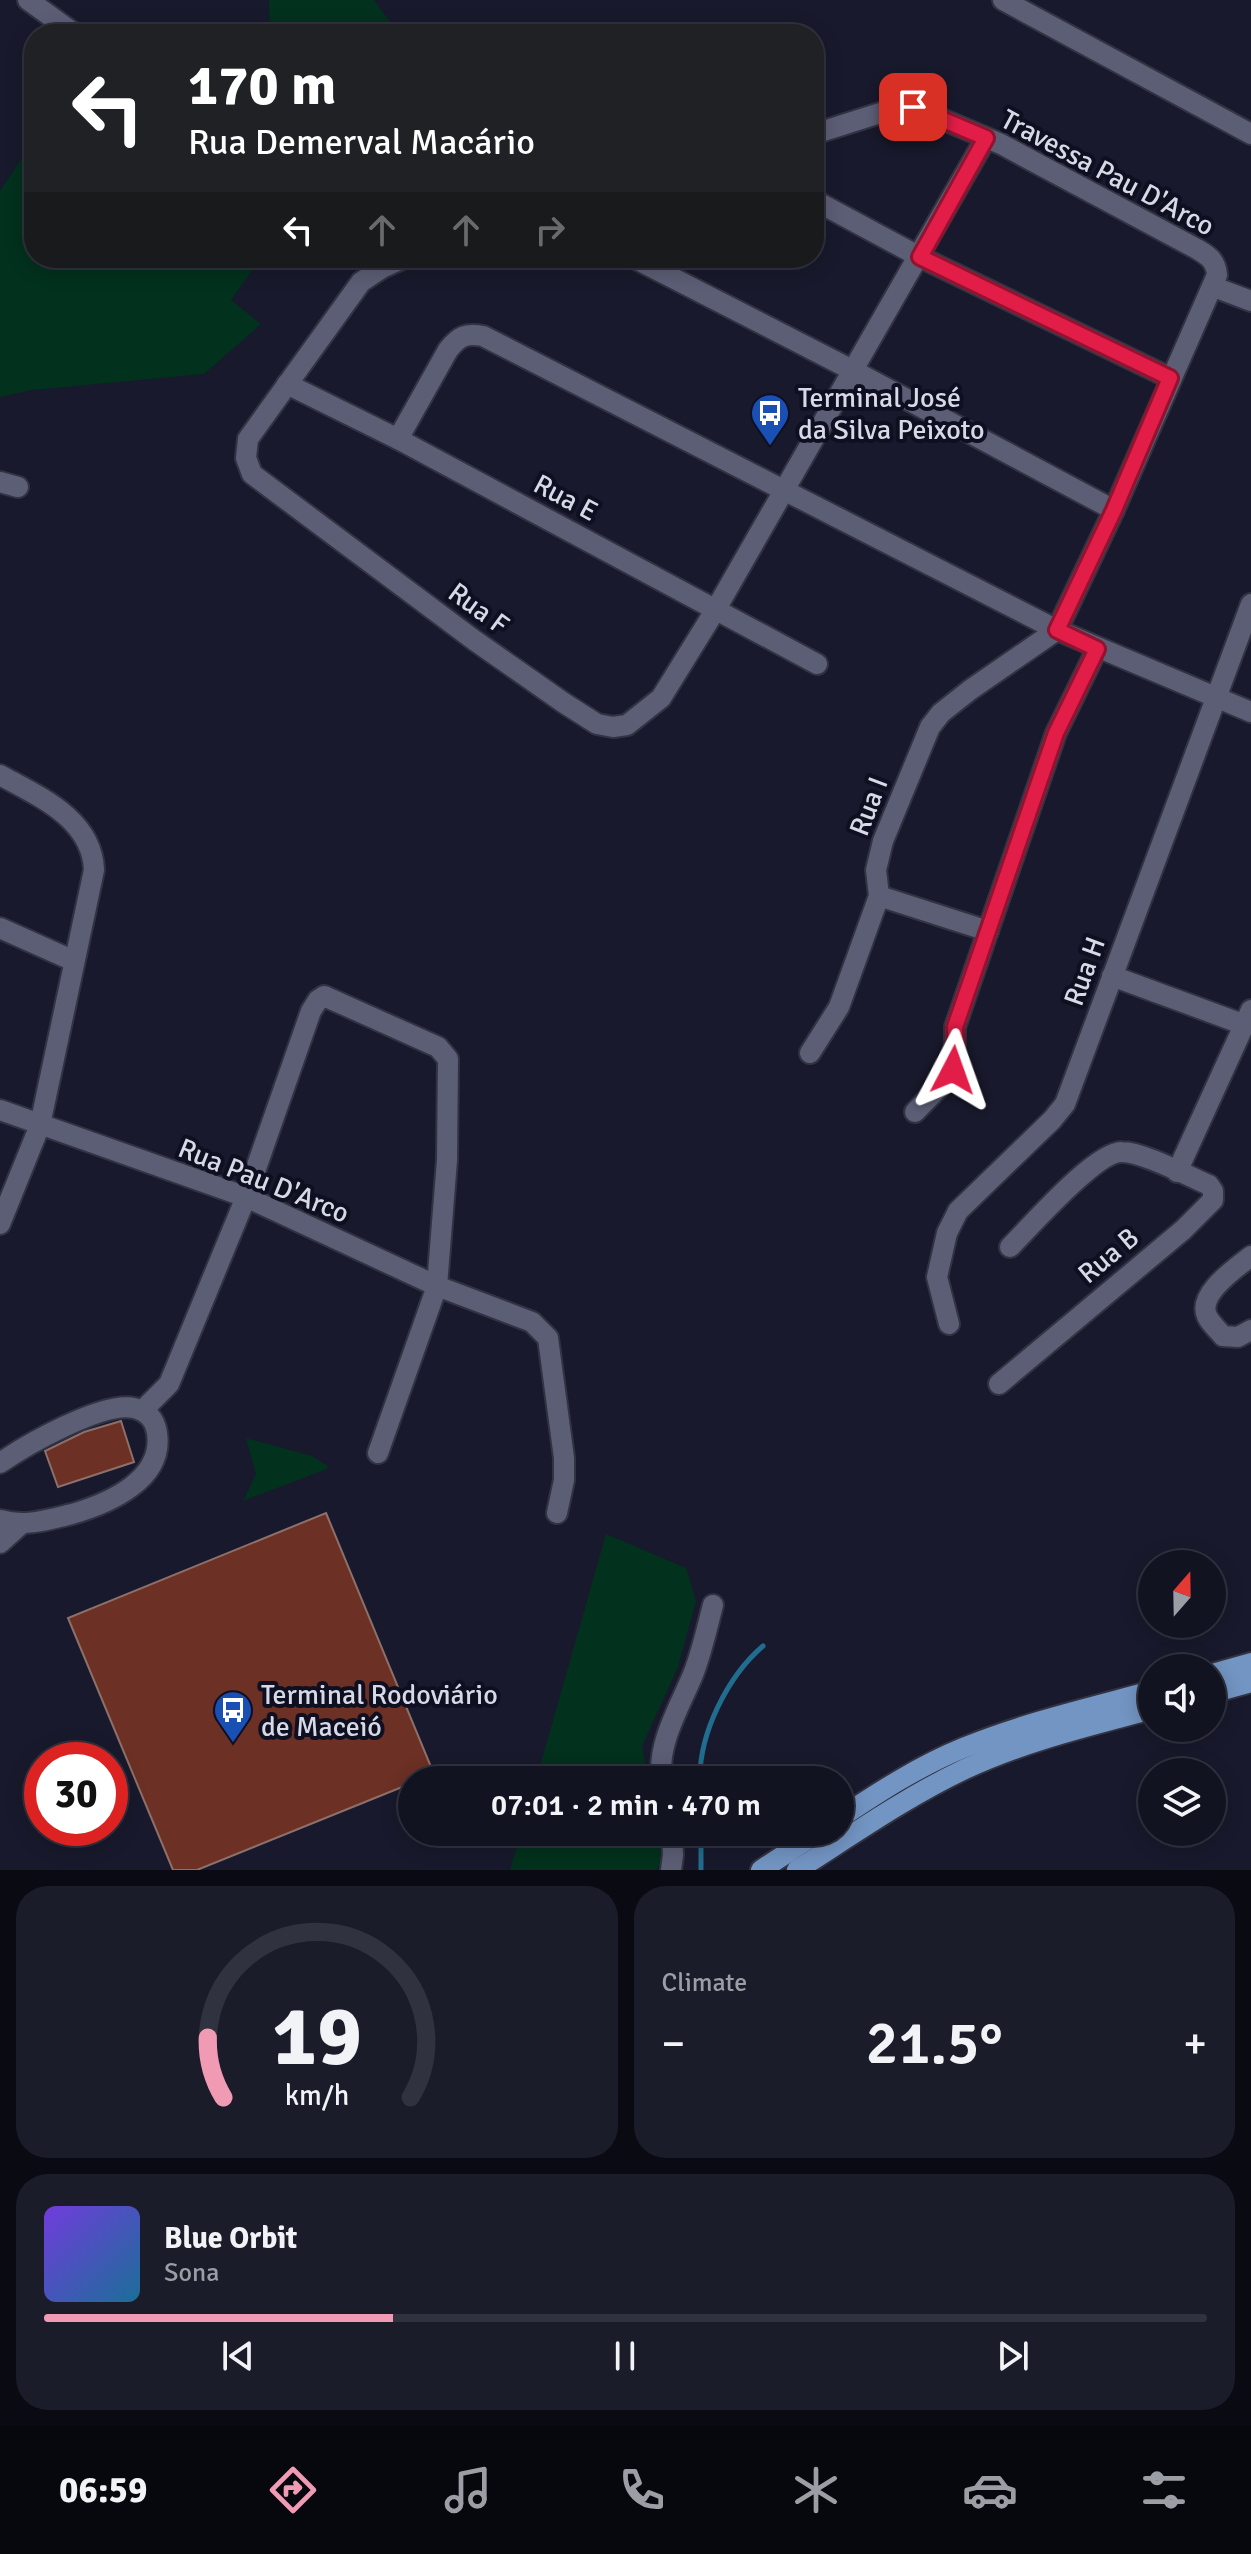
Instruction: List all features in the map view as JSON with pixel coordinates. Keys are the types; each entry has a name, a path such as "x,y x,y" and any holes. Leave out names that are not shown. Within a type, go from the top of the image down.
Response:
{"main road":[{"path":"1226,1670 1251,1663"},
{"path":"1226,1689 1251,1682"},
{"path":"854,1809 919,1769 962,1748 1006,1732 1138,1695"},
{"path":"797,1870 884,1814 965,1769 1015,1748 1138,1713"},
{"path":"761,1870 798,1846"}],"street":[{"path":"28,0 61,24"},
{"path":"1003,0 1251,134"},
{"name":"Travessa Pau D'Arco","path":"824,131 896,108 913,107 986,138 1208,255 1216,265 1214,287"},
{"name":"Rua F","path":"287,384 248,439 247,465 252,474 474,640 597,724 613,727 627,725 661,698 716,609 986,138"},
{"path":"824,205 920,257 1170,378"},
{"path":"287,384 361,282 382,268"},
{"path":"653,268 1114,510"},
{"path":"1057,630 1214,287 1251,301"},
{"path":"398,439 448,350 458,338 469,334 483,336 1057,630 1251,712"},
{"name":"Rua E","path":"287,384 398,439 817,664"},
{"name":"Rua H","path":"949,1324 937,1277 947,1233 958,1211 1065,1104 1251,604"},
{"name":"Rua I","path":"810,1053 839,1007 879,896 876,870 883,841 930,727 941,713 970,690 1057,630"},
{"path":"915,1112 953,1070 955,1027 1056,733 1097,649"},
{"path":"0,775 44,799 83,831 92,847 94,870 40,1125 0,1224"},
{"path":"879,896 988,931"},
{"path":"0,928 74,961"},
{"path":"1010,1247 1080,1177 1108,1155 1123,1152 1138,1155 1177,1172 1248,1018 1112,976"},
{"path":"143,1410 169,1384 246,1197 311,1011 324,996 430,1043 443,1051 448,1059 447,1160 437,1286 378,1453"},
{"name":"Rua Pau D'Arco","path":"0,1110 246,1197 437,1286 532,1322 548,1338 564,1458 564,1480 557,1513"},
{"name":"Rua B","path":"999,1384 1183,1230 1213,1200 1209,1185 1177,1172"},
{"path":"1243,1263 1206,1298 1205,1305 1207,1318 1227,1337 1238,1337 1251,1330"},
{"path":"0,1463 48,1434 103,1411 131,1407 143,1410 151,1416 156,1428 156,1458 141,1480 102,1503 78,1512 21,1524 0,1520"},
{"path":"0,1543 21,1524"},
{"path":"661,1766 664,1745 695,1668 713,1605"},
{"path":"671,1870 672,1846"}],"green space":[{"path":"269,0 374,0 390,22 405,24 270,24"},
{"path":"24,155 24,268 254,268 231,300 261,324 204,374 32,390 0,397 0,191"},
{"path":"246,1438 312,1456 328,1466 327,1469 243,1501 256,1474"},
{"path":"606,1534 686,1568 696,1601 678,1667 642,1746 646,1766 540,1766"},
{"path":"517,1846 660,1846 662,1859 657,1870 510,1870"}],"building":[{"path":"121,1421 134,1462 58,1487 45,1451 84,1432"},
{"path":"326,1513 431,1766 398,1766 398,1789 197,1870 173,1870 128,1762 128,1742 120,1742 68,1618"}],"waterway":[{"path":"701,1766 710,1725 727,1689 763,1646"},
{"path":"701,1846 701,1870"}],"place":[{"name":"Terminal José da Silva Peixoto","path":"770,447"},
{"name":"Terminal Rodoviário de Maceió","path":"233,1744"}],"route":[{"path":"913,107 986,138 920,257 1170,378 1114,510 1057,630 1097,649 1056,733 1023,825 955,1027 953,1070"}]}
